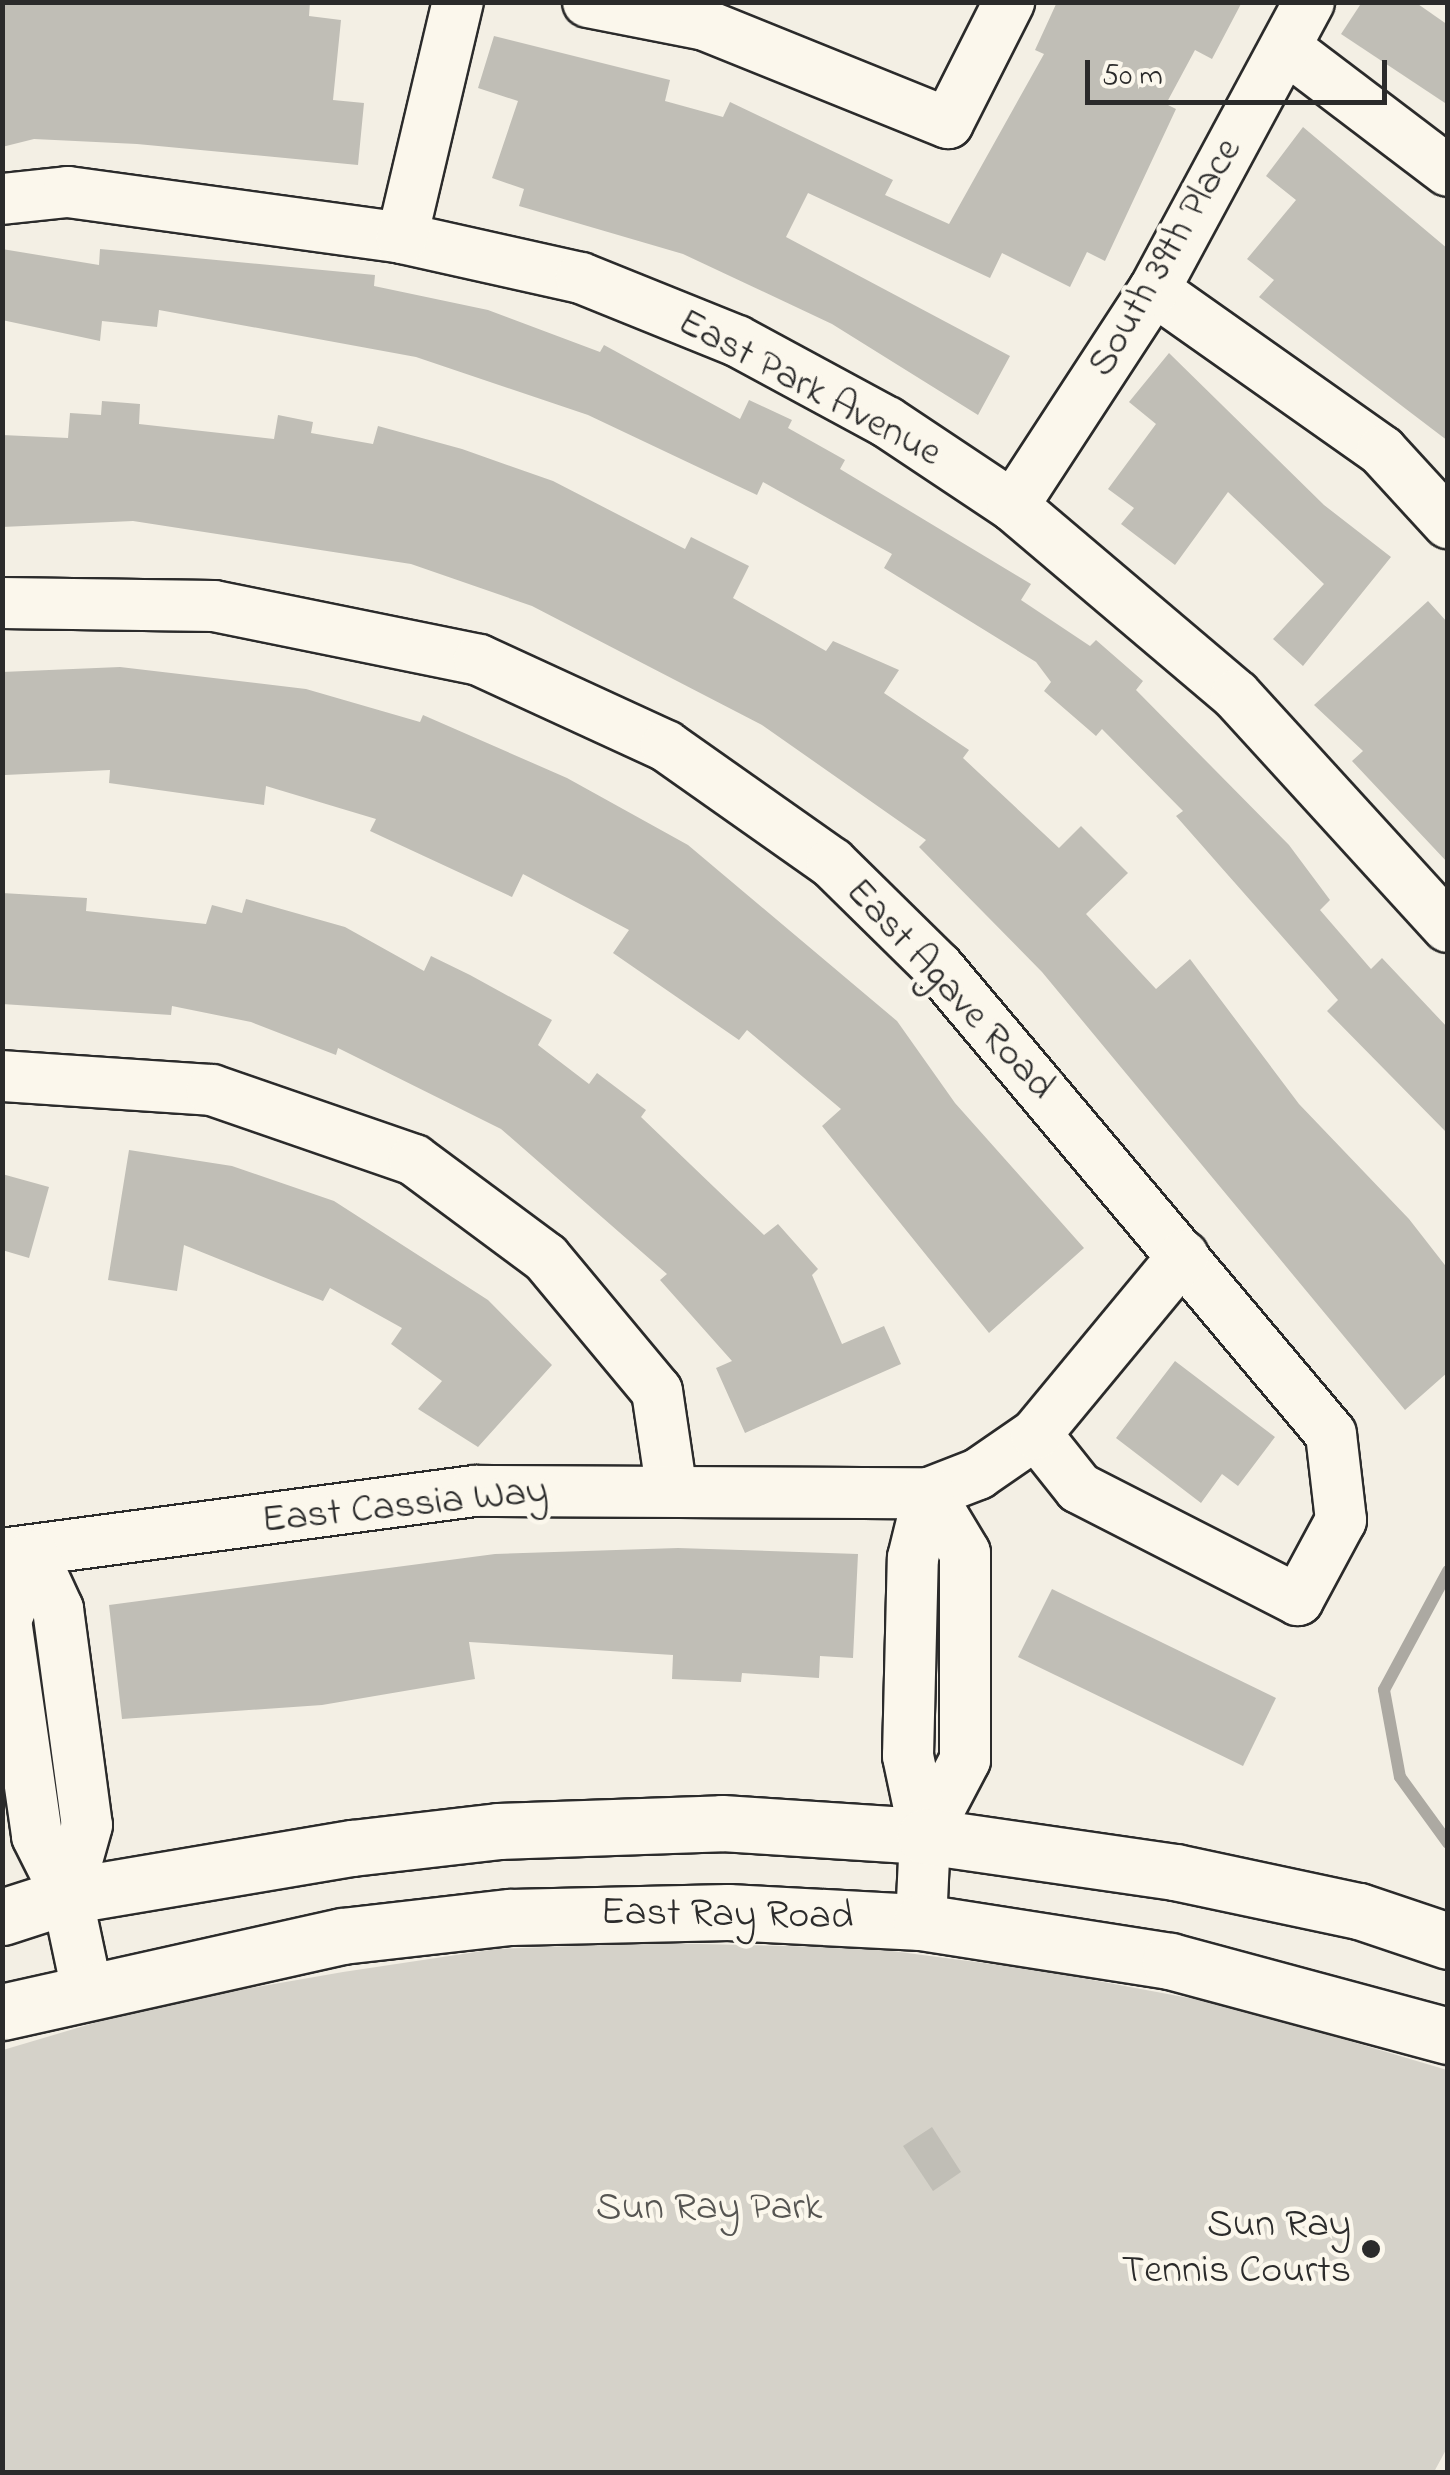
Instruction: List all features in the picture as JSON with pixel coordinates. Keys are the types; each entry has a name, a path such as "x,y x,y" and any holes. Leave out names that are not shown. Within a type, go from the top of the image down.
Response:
{"main road":[{"path":"2,1917 67,1896 498,1831 722,1824 926,1836 1176,1872 1359,1911 1448,1941"},
{"name":"East Ray Road","path":"2,2012 86,1990 322,1940 510,1917 728,1912 922,1922 1170,1960 1448,2036"}],"street":[{"path":"402,238 458,2"},
{"path":"588,2 705,25 948,123 1010,2"},
{"name":"South 39th Place","path":"1013,506 1154,290 1309,2"},
{"path":"1286,48 1448,171"},
{"name":"East Park Avenue","path":"2,200 68,192 402,238 581,278 737,341 887,422 1013,506 1236,695 1448,927"},
{"path":"1154,290 1382,451 1448,523"},
{"name":"East Agave Road","path":"2,602 214,606 480,660 666,746 832,863 938,967 1331,1434 1341,1520 1298,1600 1079,1488 1036,1434"},
{"path":"2,1076 212,1090 414,1160 546,1258 657,1391 671,1486"},
{"path":"922,1922 926,1836 964,1760 965,1553 929,1492 978,1474 1036,1434 1183,1256"},
{"name":"East Cassia Way","path":"18,1554 475,1491 671,1486 929,1492"},
{"path":"18,1554 6,1620 37,1836 67,1896 86,1990"}],"green space":[{"name":"Sun Ray Park","path":"658,1943 869,1948 1044,1971 1232,2006 1447,2070 1448,2446 1434,2472 3,2472 3,2050 158,2004 343,1972 496,1949"}],"building":[{"path":"4,2 310,2 309,16 341,20 333,100 364,103 358,165 137,144 34,139 2,147"},
{"path":"1057,2 1242,2 1212,59 1195,50 1166,104 1176,109 1105,261 1087,252 1070,287 1002,253 990,278 808,193 786,237 1010,356 978,415 832,324 683,254 519,206 524,189 492,178 518,101 478,88 494,36 670,80 665,101 723,117 730,102 893,180 885,195 949,224 1044,54 1035,50"},
{"path":"1362,2 1415,2 1448,25 1448,105 1341,34"},
{"path":"1303,127 1448,249 1448,441 1259,297 1274,280 1247,259 1296,200 1266,176"},
{"path":"2,249 99,265 100,249 375,275 374,286 488,310 600,352 604,345 740,419 749,400 792,420 788,428 845,460 840,469 1031,584 1021,600 1090,646 1096,640 1143,681 1136,690 1289,845 1330,900 1320,910 1371,969 1382,958 1448,1028 1448,1134 1327,1011 1338,1000 1176,816 1183,811 1102,729 1096,736 1044,691 1051,682 1036,662 884,568 892,554 763,482 757,495 588,415 416,357 159,310 157,327 102,321 100,341 2,320"},
{"path":"1169,353 1324,505 1391,557 1303,666 1273,639 1324,584 1228,492 1175,565 1121,524 1134,508 1108,489 1156,424 1129,402"},
{"path":"102,401 140,404 139,424 274,439 278,415 313,422 311,433 373,444 378,426 462,449 553,481 685,549 691,537 749,566 733,598 826,651 833,641 899,670 884,693 969,750 963,758 1059,848 1081,826 1128,873 1086,914 1156,989 1190,959 1299,1104 1409,1219 1448,1269 1448,1372 1405,1410 1042,972 919,847 926,840 762,725 532,606 411,564 133,521 2,527 2,435 68,438 70,413 101,415"},
{"path":"1428,601 1448,623 1448,863 1352,761 1363,751 1314,705"},
{"path":"120,667 306,689 420,722 423,715 567,778 688,845 897,1021 955,1103 1084,1248 989,1333 822,1126 841,1109 747,1030 739,1040 613,953 629,930 523,874 512,897 370,831 376,819 266,786 264,805 109,783 110,770 5,775 2,672"},
{"path":"2,893 87,898 86,911 206,924 212,905 242,913 246,899 345,927 424,971 431,956 470,975 552,1020 538,1045 589,1084 597,1073 646,1110 641,1117 764,1235 778,1224 818,1269 812,1275 842,1344 884,1326 901,1364 745,1433 716,1368 732,1361 660,1280 667,1274 501,1129 338,1048 336,1055 251,1022 172,1006 171,1015 2,1004"},
{"path":"129,1150 232,1166 334,1201 488,1300 552,1365 478,1447 418,1409 442,1381 391,1344 402,1328 330,1288 323,1301 184,1245 177,1291 108,1280"},
{"path":"2,1174 49,1187 29,1258 2,1250"},
{"path":"1175,1361 1275,1437 1238,1486 1222,1474 1201,1503 1116,1438"},
{"path":"678,1548 858,1554 853,1658 820,1656 819,1678 742,1673 741,1682 672,1679 673,1655 469,1642 475,1679 322,1705 122,1719 109,1605 495,1554"},
{"path":"1052,1589 1276,1698 1243,1766 1018,1657"},
{"path":"932,2127 961,2172 933,2191 903,2146"}],"waterway":[{"path":"1448,1571 1384,1690 1400,1777 1448,1843"}],"place":[{"name":"Sun Ray Tennis Courts","path":"1371,2249"}]}
